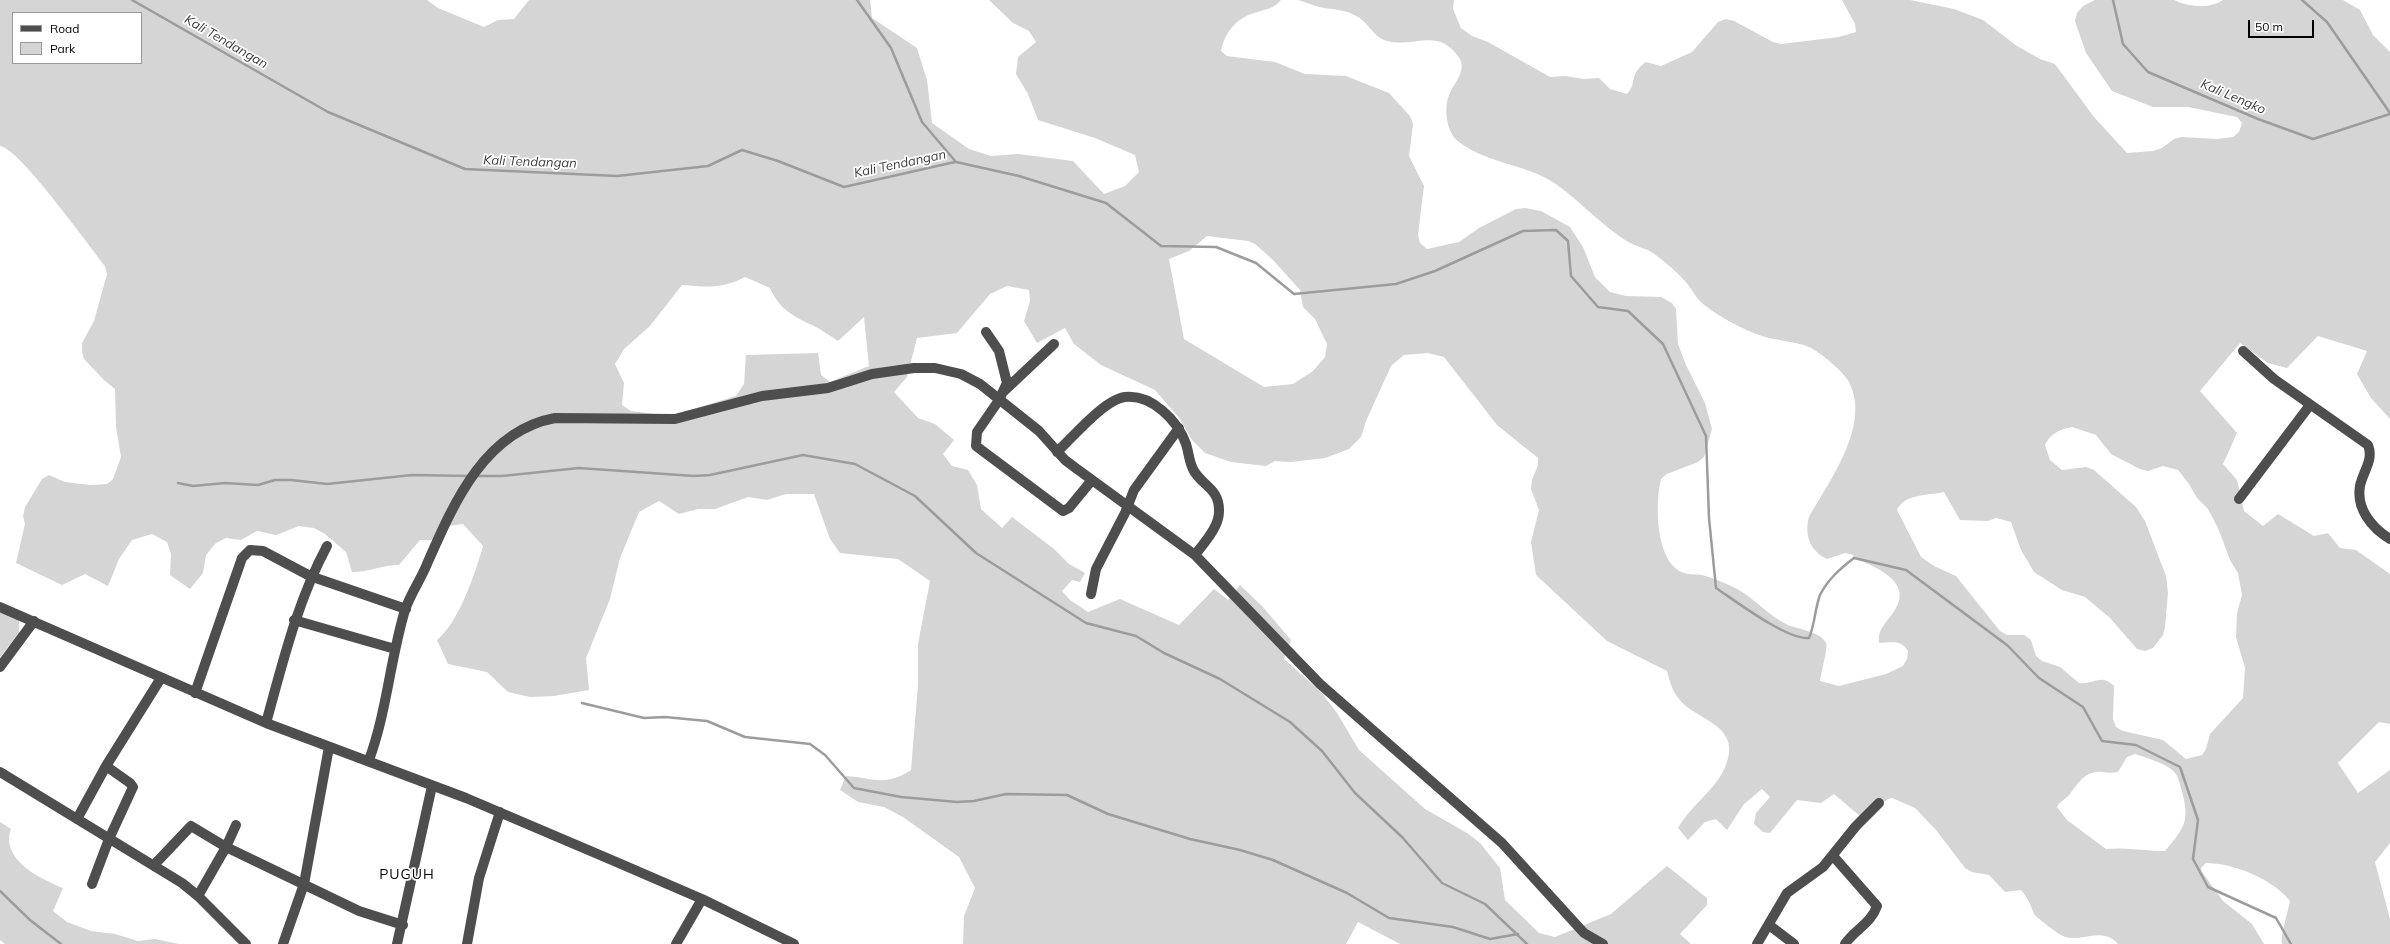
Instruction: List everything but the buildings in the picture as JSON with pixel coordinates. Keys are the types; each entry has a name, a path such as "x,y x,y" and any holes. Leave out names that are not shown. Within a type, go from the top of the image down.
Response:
{"street":[{"path":"986,332 1002,359 1007,383 1002,395 977,432 976,446 1063,511 1069,508 1092,480"},
{"path":"1002,395 1054,344"},
{"path":"2243,350 2274,379 2368,445 2371,452 2360,487 2361,504 2367,520 2390,540"},
{"path":"369,760 382,719 395,649 406,609 450,510 477,469 518,431 536,422 589,417 675,419 747,399 828,388 872,374 894,370 914,368 950,370 972,378 1002,395 1039,431 1057,452 1092,480 1127,504 1195,555 1320,684 1502,843 1584,932 1603,944"},
{"path":"1057,452 1101,410 1117,399 1125,397 1152,404 1179,428 1194,471 1215,492 1219,509 1219,517 1211,532 1195,555"},
{"path":"2238,499 2310,405"},
{"path":"1091,594 1096,568 1125,513 1127,504 1146,472 1179,428"},
{"path":"266,723 294,620 310,576 327,546"},
{"path":"195,693 226,600 242,558 250,550 263,551 310,576 406,609"},
{"path":"0,607 266,723 329,747 369,760 500,812 702,899 794,944"},
{"path":"294,620 395,649"},
{"path":"0,667 34,621"},
{"path":"77,819 106,766 161,678"},
{"path":"283,944 304,884 329,747"},
{"path":"92,884 109,839 133,787 130,783 106,766"},
{"path":"0,772 154,865 198,896 246,944"},
{"path":"397,944 403,925 432,786"},
{"path":"1757,944 1787,893 1823,867 1834,857 1856,826 1879,802"},
{"path":"467,944 479,878 500,812"},
{"path":"198,896 226,847 236,825"},
{"path":"154,865 191,826 226,847 359,911 403,925"},
{"path":"1834,857 1877,906 1871,919 1849,938 1845,944"},
{"path":"676,944 702,899"},
{"path":"1769,925 1794,944"}],"green space":[{"path":"0,0 427,0 438,8 484,27 498,20 514,19 529,0 870,0 872,18 917,48 927,80 932,123 969,149 991,156 1018,154 1073,161 1104,194 1125,186 1139,172 1135,155 1095,138 1038,120 1028,94 1016,74 1018,57 1036,42 1029,31 1013,23 989,0 1281,0 1271,7 1247,16 1236,23 1225,38 1221,51 1227,56 1275,62 1305,74 1346,76 1389,93 1410,116 1413,124 1409,156 1424,186 1418,235 1420,243 1427,249 1459,242 1479,228 1516,209 1525,208 1541,211 1570,227 1583,247 1595,277 1610,292 1626,296 1661,297 1672,303 1676,309 1678,344 1686,365 1705,403 1712,429 1704,457 1698,462 1667,474 1661,479 1658,502 1659,531 1662,545 1667,557 1674,567 1684,573 1702,575 1716,579 1739,590 1781,622 1809,631 1823,639 1826,646 1820,681 1839,686 1886,674 1903,666 1907,659 1908,651 1899,643 1879,643 1880,633 1896,608 1900,598 1899,590 1895,582 1880,570 1854,558 1853,555 1845,553 1827,559 1821,556 1816,552 1808,536 1807,530 1809,517 1837,469 1852,434 1855,416 1854,399 1849,382 1846,378 1831,363 1809,347 1798,343 1762,336 1716,314 1700,301 1684,280 1664,261 1653,253 1629,242 1617,234 1549,179 1483,156 1459,142 1451,132 1446,112 1448,98 1460,75 1462,66 1458,56 1450,47 1441,42 1432,40 1394,42 1384,40 1380,38 1362,19 1353,14 1319,7 1298,0 1454,0 1453,9 1461,28 1472,36 1488,42 1550,77 1566,76 1583,79 1599,78 1610,89 1627,94 1632,86 1637,71 1646,62 1661,66 1692,52 1718,22 1726,19 1734,21 1773,42 1781,44 1839,37 1856,32 1855,24 1842,0 1910,0 1954,9 1983,20 2017,46 2040,59 2055,64 2094,117 2127,153 2153,151 2162,148 2174,139 2182,137 2217,139 2233,137 2239,132 2242,123 2237,117 2188,107 2153,107 2112,91 2086,53 2075,21 2077,13 2083,6 2095,0 2174,0 2185,4 2206,6 2223,0 2343,0 2360,10 2373,35 2390,52 2390,419 2371,398 2357,374 2367,351 2318,336 2287,368 2268,363 2240,343 2200,391 2237,433 2223,464 2237,480 2244,511 2263,526 2278,514 2314,536 2328,533 2340,548 2356,550 2390,574 2390,724 2379,722 2338,763 2358,793 2390,770 2390,843 2375,862 2390,919 2390,944 2282,944 2283,930 2290,901 2283,893 2263,879 2240,869 2206,863 2201,868 2202,872 2223,901 2252,924 2264,944 2118,944 2105,936 2098,935 2070,938 2063,936 2034,914 2027,898 2021,890 2005,892 1989,875 1972,872 1965,868 1936,830 1915,808 1892,798 1884,801 1867,822 1834,794 1821,803 1797,800 1770,833 1763,832 1754,824 1756,813 1770,797 1762,789 1744,804 1727,830 1716,819 1705,822 1688,840 1678,828 1690,811 1711,789 1722,774 1726,765 1729,751 1728,740 1723,732 1715,725 1696,713 1679,699 1670,683 1667,671 1607,641 1536,575 1531,542 1539,510 1531,489 1532,480 1538,465 1538,458 1497,425 1444,357 1428,353 1404,355 1391,366 1366,421 1361,437 1349,449 1325,458 1291,462 1275,461 1266,466 1231,462 1205,453 1192,440 1180,419 1155,390 1101,365 1074,344 1065,328 1037,343 1024,321 1030,301 1029,290 1007,286 990,294 957,333 917,338 907,377 894,392 918,418 935,424 954,440 943,454 952,466 968,470 977,485 981,509 1002,528 1012,517 1054,549 1069,564 1085,573 1080,582 1072,580 1062,591 1070,600 1088,612 1120,599 1179,625 1214,589 1228,600 1240,585 1262,606 1291,640 1284,659 1320,691 1337,713 1359,750 1425,809 1467,833 1480,843 1500,868 1505,900 1539,933 1555,937 1611,914 1667,866 1707,898 1707,905 1680,934 1691,944 1400,944 1358,922 1346,944 963,944 964,916 975,888 959,857 903,817 884,807 858,802 840,790 846,776 886,780 902,775 911,770 918,685 918,644 930,581 898,559 840,553 830,539 814,494 786,494 767,500 748,497 715,509 698,509 679,514 659,501 639,512 620,558 610,599 586,658 589,690 554,696 530,697 508,692 487,672 448,664 437,640 445,632 459,610 476,570 483,546 463,524 448,526 443,540 420,540 399,565 358,572 352,572 346,552 325,534 314,528 299,526 276,535 257,531 241,540 226,538 216,543 206,555 203,573 190,589 170,575 171,554 167,542 152,534 132,540 119,559 108,586 85,574 62,585 16,563 25,524 23,516 25,507 42,479 49,475 65,482 90,485 107,484 113,479 121,457 116,427 115,389 105,381 84,359 82,351 82,343 94,321 107,274 105,266 54,199 22,163 9,151 0,146","holes":["1207,236 1248,241 1255,244 1273,260 1300,290 1303,307 1315,319 1327,344 1325,357 1313,371 1293,384 1264,387 1184,339 1169,259 1189,251","745,277 770,288 778,302 788,312 820,329 838,341 864,317 869,366 830,382 821,375 818,353 746,355 744,384 736,396 670,416 631,411 622,405 624,383 615,364 624,349 650,326 682,285 722,285 729,284","2072,427 2096,435 2111,454 2140,469 2148,471 2163,466 2178,470 2189,484 2197,498 2208,509 2218,528 2230,560 2238,573 2242,595 2237,613 2236,637 2245,668 2243,698 2210,734 2206,749 2202,755 2186,759 2163,740 2123,731 2116,727 2113,719 2114,686 2105,680 2079,683 2060,667 2042,661 2036,656 2031,640 2024,635 2007,635 2000,631 1956,576 1934,566 1921,557 1897,510 1911,498 1944,492 1960,520 1988,521 1996,518 2011,522 2021,550 2034,572 2062,590 2085,597 2110,618 2137,649 2145,651 2153,648 2163,635 2165,627 2168,593 2166,576 2145,521 2136,507 2094,470 2086,467 2062,470 2050,460 2045,445 2047,441 2063,429","2135,754 2154,760 2171,769 2177,775 2184,799 2184,822 2182,829 2165,851 2121,848 2106,849 2067,820 2057,807 2087,775 2096,772 2118,772 2127,757"]},
{"path":"0,610 19,620 19,633 0,657"},
{"path":"0,822 11,829 9,840 11,850 17,859 34,874 63,888 53,911 67,922 91,931 115,934 138,941 155,939 179,944 5,944 0,940"}],"waterway":[{"name":"Kali Tendangan","path":"132,0 328,112 465,169 617,176 708,166 742,150 778,161 844,187 955,162"},
{"path":"857,0 891,48 922,122 956,162 1019,176 1106,203 1161,246 1216,247 1256,263 1294,294 1396,284 1435,271 1523,231 1556,230 1568,241 1571,276 1598,307 1628,311 1663,344 1706,436 1709,518 1716,588 1775,627 1800,637 1809,638 1813,627 1818,600 1823,589 1835,574 1854,558 1906,570 2007,645 2039,678 2083,707 2102,741 2136,745 2180,767 2198,820 2193,859 2208,887 2276,918 2291,944"},
{"name":"Kali Lengko","path":"2113,0 2123,44 2148,72 2258,119 2313,139 2390,114"},
{"path":"2302,0 2327,22 2390,113"},
{"path":"476,476 502,476 579,468 694,476 710,475 803,455 855,464 915,496 976,553 1086,623 1136,636 1164,653 1220,679 1290,722 1322,751 1355,793 1402,837 1442,883 1485,904 1527,944"},
{"path":"178,483 193,486 225,483 258,485 275,480 291,480 327,484 412,475 469,476"},
{"path":"582,703 644,718 665,717 707,721 745,737 810,744 825,755 854,788 901,797 957,802 974,801 1006,794 1067,795 1108,814 1190,839 1240,850 1273,860 1347,893 1389,918 1453,927 1490,939 1518,934"},
{"path":"0,891 30,920 61,944"}],"district":[{"name":"PUGUH","path":"407,875"}]}
